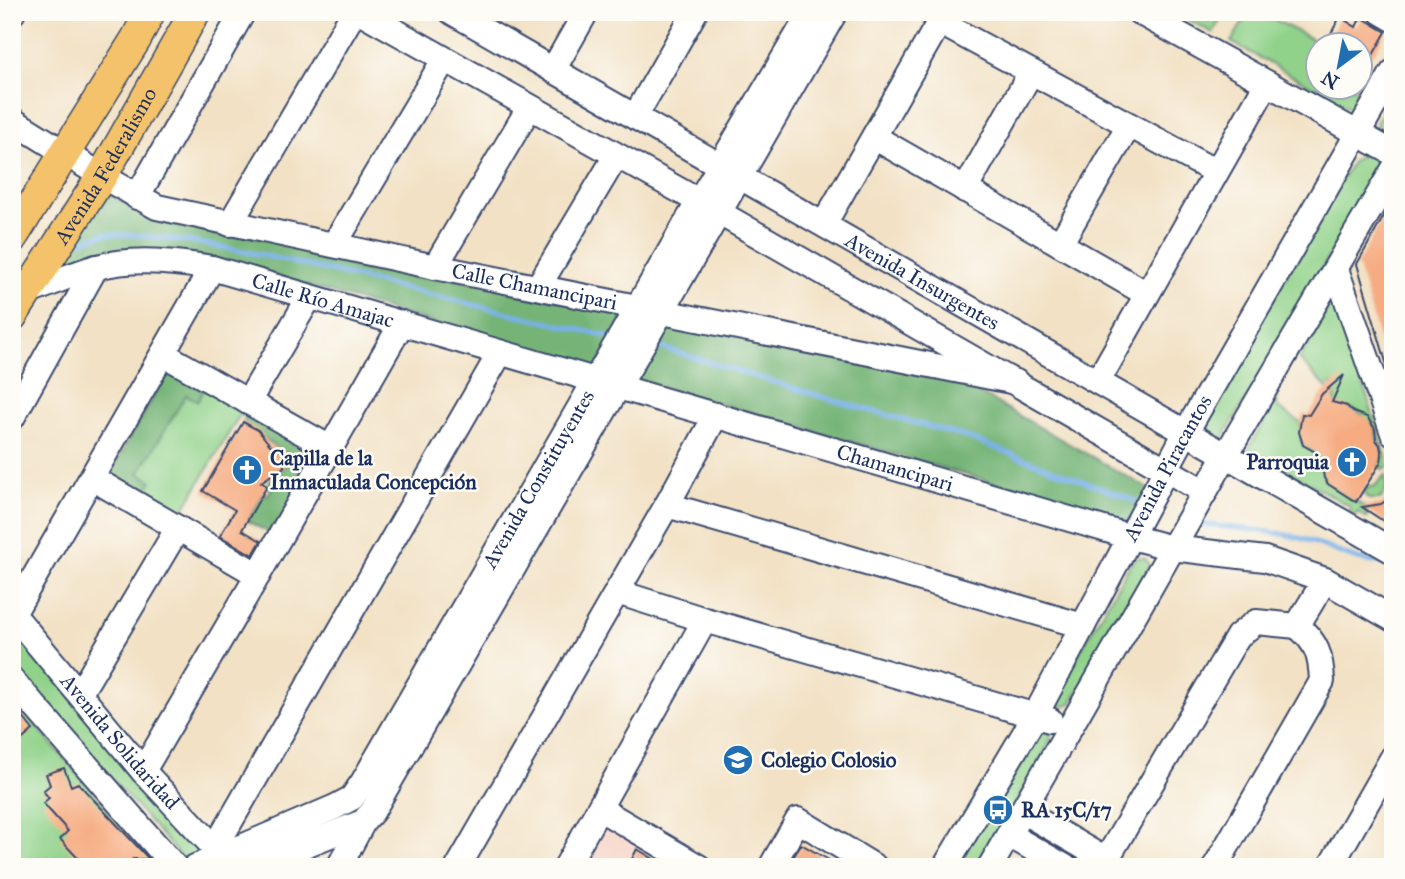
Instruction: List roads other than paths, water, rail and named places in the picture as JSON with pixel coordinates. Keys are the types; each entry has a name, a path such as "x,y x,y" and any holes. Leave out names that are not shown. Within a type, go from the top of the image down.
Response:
{"main road":[{"name":"Avenida Federalismo","path":"12,239 150,12"},
{"name":"Avenida Federalismo","path":"12,316 102,176 195,12"}],"street":[{"path":"137,198 243,12"},
{"path":"230,224 354,12"},
{"name":"Avenida Insurgentes","path":"361,12 708,206 1205,492"},
{"path":"553,71 586,12"},
{"path":"635,117 695,12"},
{"name":"Avenida Constituyentes","path":"730,170 811,12"},
{"name":"Avenida Constituyentes","path":"339,867 363,822 372,812 475,613 708,206 835,12"},
{"path":"1139,12 1393,153"},
{"path":"1381,12 1393,19"},
{"name":"Avenida Insurgentes","path":"465,15 553,71 1388,545"},
{"path":"824,224 942,17 1031,72 1216,173"},
{"path":"334,245 444,60"},
{"path":"965,190 1031,72"},
{"name":"Avenida Piracantos","path":"945,867 1035,716 1186,432 1393,72"},
{"path":"1098,381 1267,83"},
{"path":"435,267 529,108"},
{"name":"Calle Chamancipari","path":"13,122 137,198 158,207 435,267 1016,382"},
{"path":"1060,244 1129,125"},
{"path":"874,137 1147,294"},
{"path":"538,287 616,156"},
{"name":"Avenida Piracantos","path":"990,867 1172,548 1393,170"},
{"name":"Calle Río Amajac","path":"29,292 96,267 125,262 168,261 212,268 607,384"},
{"path":"12,418 96,267"},
{"path":"13,614 212,268"},
{"path":"1336,269 1393,433"},
{"path":"248,402 309,298"},
{"path":"143,771 402,323"},
{"path":"223,857 500,353"},
{"path":"163,354 331,449"},
{"name":"Chamancipari","path":"607,384 1172,548"},
{"path":"458,867 716,415"},
{"path":"92,478 258,575"},
{"path":"667,505 1083,626"},
{"path":"80,693 178,528"},
{"path":"1172,548 1265,559 1325,580 1393,619"},
{"path":"1297,626 1325,580"},
{"path":"617,592 1070,727"},
{"name":"Avenida Constituyentes","path":"195,867 223,857 352,798 475,613"},
{"name":"Avenida Solidaridad","path":"13,614 143,771 223,857"},
{"path":"566,867 705,620"},
{"path":"1022,811 1104,863 1238,636 1256,622 1297,626 1311,637 1321,668 1322,681 1215,867"},
{"name":"Avenida Solidaridad","path":"12,680 175,867"},
{"path":"1330,867 1393,757"},
{"path":"600,810 699,867"},
{"path":"771,867 798,820 875,867"},
{"path":"249,867 363,822"},
{"path":"1009,835 1065,867"}],"waterway":[{"path":"81,241 104,234 193,242 262,255 611,337"},
{"path":"656,346 829,399 966,437 1136,501"},
{"path":"1203,524 1284,534 1360,559 1393,563"},
{"path":"12,845 22,867"}],"place":[{"name":"Parroquia","path":"1352,462"},
{"name":"Capilla de la Inmaculada Concepción","path":"247,470"},
{"name":"Colegio Colosio","path":"738,760"},
{"name":"RA 15C/17","path":"998,810"}]}
